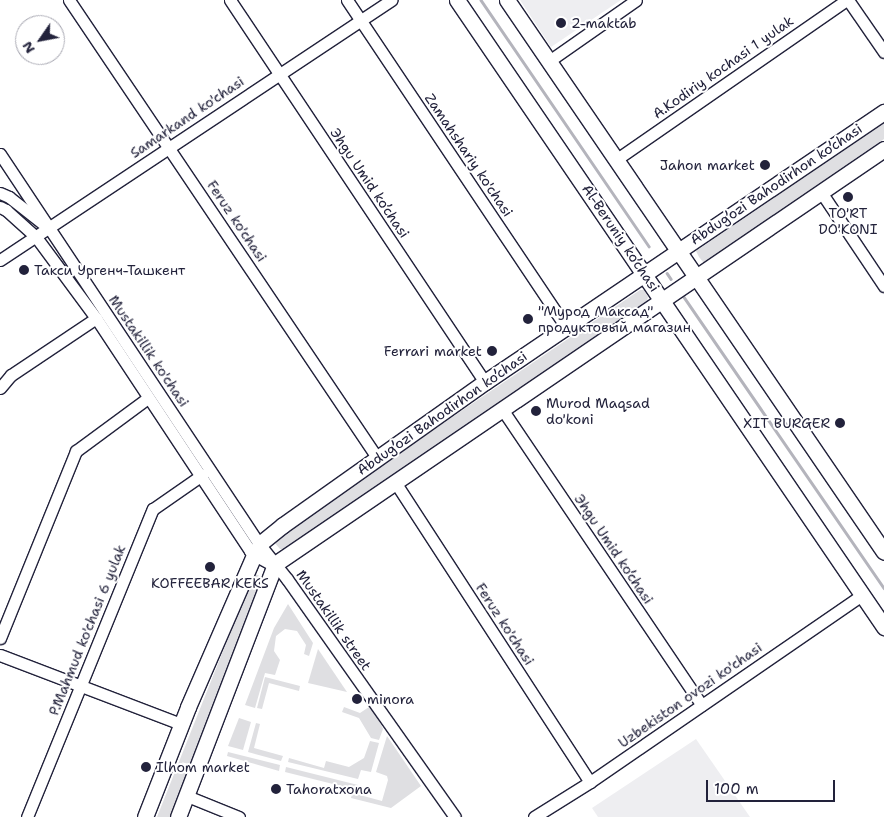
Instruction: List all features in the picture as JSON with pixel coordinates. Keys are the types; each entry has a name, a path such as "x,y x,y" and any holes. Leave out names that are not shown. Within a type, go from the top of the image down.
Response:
{"main road":[{"name":"Al-Beruniy ko’chasi","path":"457,0 884,627"},
{"path":"507,0 884,552"},
{"name":"Abdug’ozi Bahodirhon ko’chasi","path":"145,817 181,724 257,549 283,525 485,382 884,112"},
{"path":"178,817 275,564 884,149"},
{"path":"257,549 275,564"}],"street":[{"name":"Feruz ko'chasi","path":"70,0 378,459"},
{"name":"Эhgu Umid ko’chasi","path":"230,0 485,382"},
{"name":"Zamahshariy ko'chasi","path":"347,0 566,327"},
{"name":"Samarkand ko'chasi","path":"0,260 391,0"},
{"path":"549,61 636,0"},
{"path":"847,0 884,52"},
{"name":"A.Kodiriy kochasi 1 yulak","path":"617,159 847,0"},
{"name":"Mustakillik ko'chasi","path":"0,154 257,549 250,551 202,475 148,398 96,318 36,237 6,210 0,207"},
{"path":"820,192 884,286"},
{"path":"0,193 9,197 49,229"},
{"path":"0,388 11,375 96,318"},
{"path":"0,638 76,451 148,398"},
{"name":"Эhgu Umid ko’chasi","path":"502,409 702,705"},
{"name":"P.Mahmud ko'chasi 6 yulak","path":"27,817 153,509 202,475"},
{"name":"Feruz ko'chasi","path":"395,482 590,782"},
{"name":"Mustakillik street","path":"275,564 455,817"},
{"name":"Uzbekiston ovozi ko'chasi","path":"534,817 590,782 862,595"},
{"path":"0,655 181,724"},
{"path":"187,796 239,817"}],"shaded area":[{"name":"2-maktab","path":"520,0 621,0 551,47"},
{"path":"884,123 884,139 704,263 699,257 696,251"},
{"path":"640,290 644,290 648,297 647,301 284,549 280,549 273,541 274,538"},
{"path":"254,573 265,579 170,817 157,817"},
{"path":"288,604 313,643 309,656 304,654 306,645 297,631 285,629 276,636 274,651 280,660 275,675 265,673 255,708 245,705 274,628"},
{"path":"318,649 347,692 308,683"},
{"path":"265,677 300,686 299,691 269,683 262,709 257,708"},
{"path":"344,707 360,713 369,707 377,716 383,729 379,740 371,738 359,718 342,712"},
{"path":"239,718 251,722 243,750 228,746"},
{"path":"256,723 260,724 254,748 283,756 281,761 248,752"},
{"path":"387,736 421,786 391,808 351,798 353,789 285,772 286,767 358,785 356,794 382,801 388,780 387,776 376,772"},
{"path":"696,739 750,817 598,817 592,808"},
{"path":"370,741 379,743 371,772 361,770 358,779 288,762 289,758 324,768 326,761 349,767 364,758"},
{"path":"228,752 280,765 279,771 227,756"}],"waterway":[{"path":"481,0 649,246"},
{"path":"667,273 671,279"},
{"path":"684,297 884,588"}],"place":[{"name":"2-maktab","path":"561,23"},
{"name":"Jahon market","path":"765,165"},
{"name":"TO'RT DO'KONI","path":"848,197"},
{"name":"Такси Ургенч-Ташкент","path":"24,270"},
{"name":"\"Мурод Максад\" продуктовый магазин","path":"528,319"},
{"name":"Ferrari market","path":"492,351"},
{"name":"Murod Maqsad do'koni","path":"536,411"},
{"name":"XIT BURGER","path":"840,423"},
{"name":"KOFFEEBAR KEKS","path":"210,567"},
{"name":"minora","path":"357,699"},
{"name":"Ilhom market","path":"146,767"},
{"name":"Tahoratxona","path":"276,789"}]}
